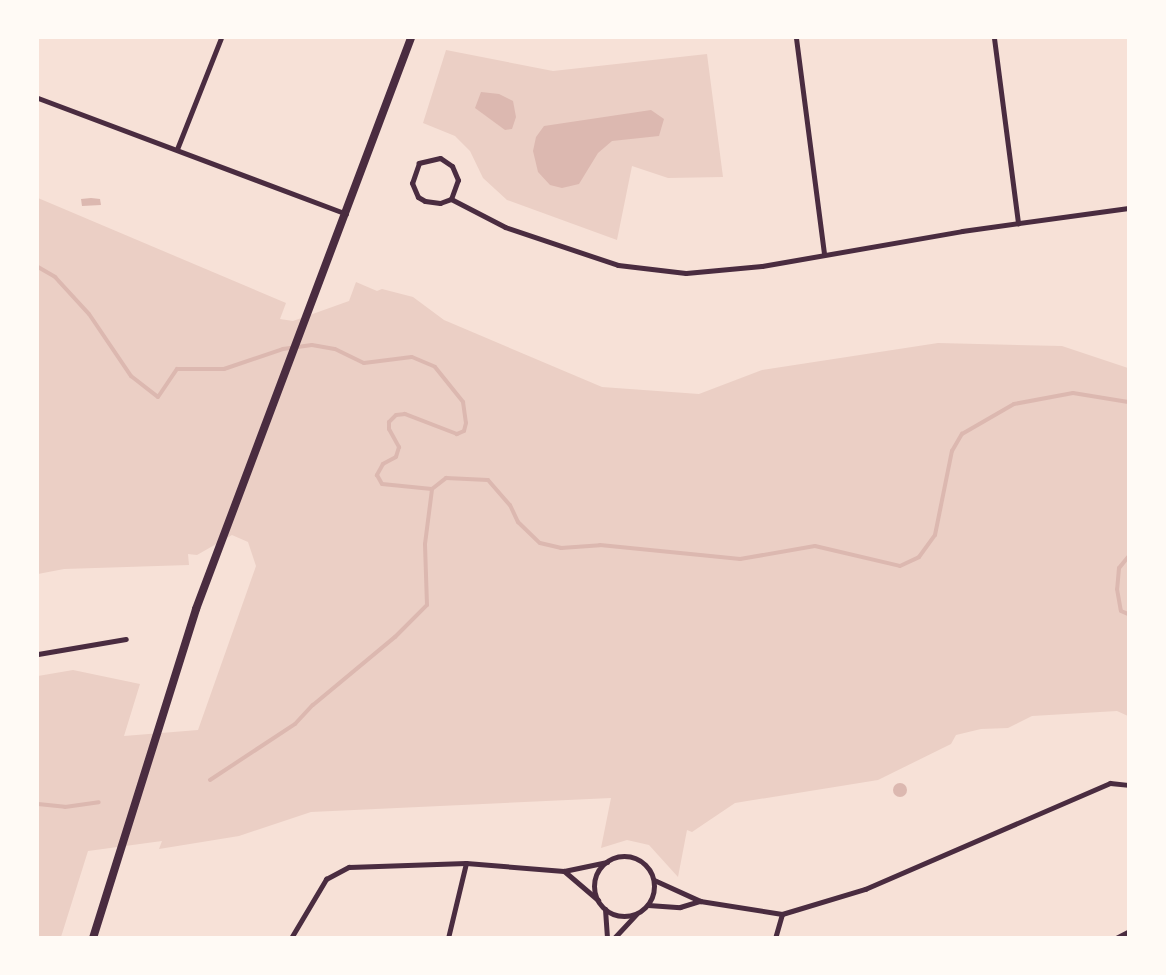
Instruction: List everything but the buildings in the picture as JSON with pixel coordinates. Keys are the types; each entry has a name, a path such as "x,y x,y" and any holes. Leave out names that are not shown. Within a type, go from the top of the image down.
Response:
{"street":[{"path":"177,149 221,38"},
{"path":"93,938 180,656 219,546 316,297 411,38"},
{"path":"796,38 824,254"},
{"path":"994,38 1018,224"},
{"path":"38,98 346,214"},
{"path":"451,199 458,180 452,166 433,157 419,163 412,184 418,197 432,203 451,199 484,218 540,241 618,265 656,272 719,272 824,254 1128,208"},
{"path":"38,654 126,639"},
{"path":"654,880 700,902 782,914 865,889 1110,782 1128,785"},
{"path":"291,938 326,880 339,870 466,863 564,871 607,862 623,856 634,858 648,867 654,880 654,894 648,905 614,938"},
{"path":"598,900 596,877 607,862"},
{"path":"448,938 466,863"},
{"path":"564,871 598,900 605,909 623,916 637,914"},
{"path":"648,905 680,907 700,902"},
{"path":"605,909 607,938"},
{"path":"775,938 782,914"},
{"path":"1116,938 1128,932"}],"shaded area":[{"path":"446,50 553,71 707,54 723,177 668,178 632,166 617,240 507,200 483,178 470,151 455,136 423,123"},
{"path":"481,92 499,94 513,101 516,117 512,129 505,130 475,108"},
{"path":"651,110 664,119 659,136 612,141 598,153 579,184 562,188 550,185 538,172 533,151 536,137 544,126"},
{"path":"38,198 286,303 280,319 293,321 349,301 356,282 377,291 382,289 413,297 444,320 602,387 699,394 762,370 938,343 1062,346 1128,368 1128,716 1117,711 1032,716 1008,728 981,729 956,735 951,744 878,780 735,803 692,832 687,830 678,877 649,845 627,840 601,848 611,798 311,812 239,836 159,849 162,841 88,851 61,937 38,937 38,676 73,670 140,684 124,736 198,730 256,566 248,542 232,535 197,555 188,554 189,565 64,569 38,574"},
{"path":"81,199 100,199 101,205 82,206"},
{"path":"897,783 903,783 907,790 903,797 897,797 893,793 893,787"}],"waterway":[{"path":"38,267 55,277 89,314 131,376 158,397 177,369 224,369 283,349 312,345 335,349 364,363 412,357 435,367 463,402 466,423 464,431 457,434 405,414 396,415 389,422 389,429 399,447 396,457 383,464 377,475 382,484 432,489 446,478 488,480 510,505 518,522 540,543 561,548 600,545 740,559 815,546 900,566 919,557 935,535 952,451 962,434 1014,404 1073,393 1128,402"},
{"path":"210,780 295,724 313,705 395,637 427,605 425,544 432,489"},
{"path":"1128,557 1119,568 1117,589 1121,611 1128,614"},
{"path":"38,804 65,807 99,802"}]}
